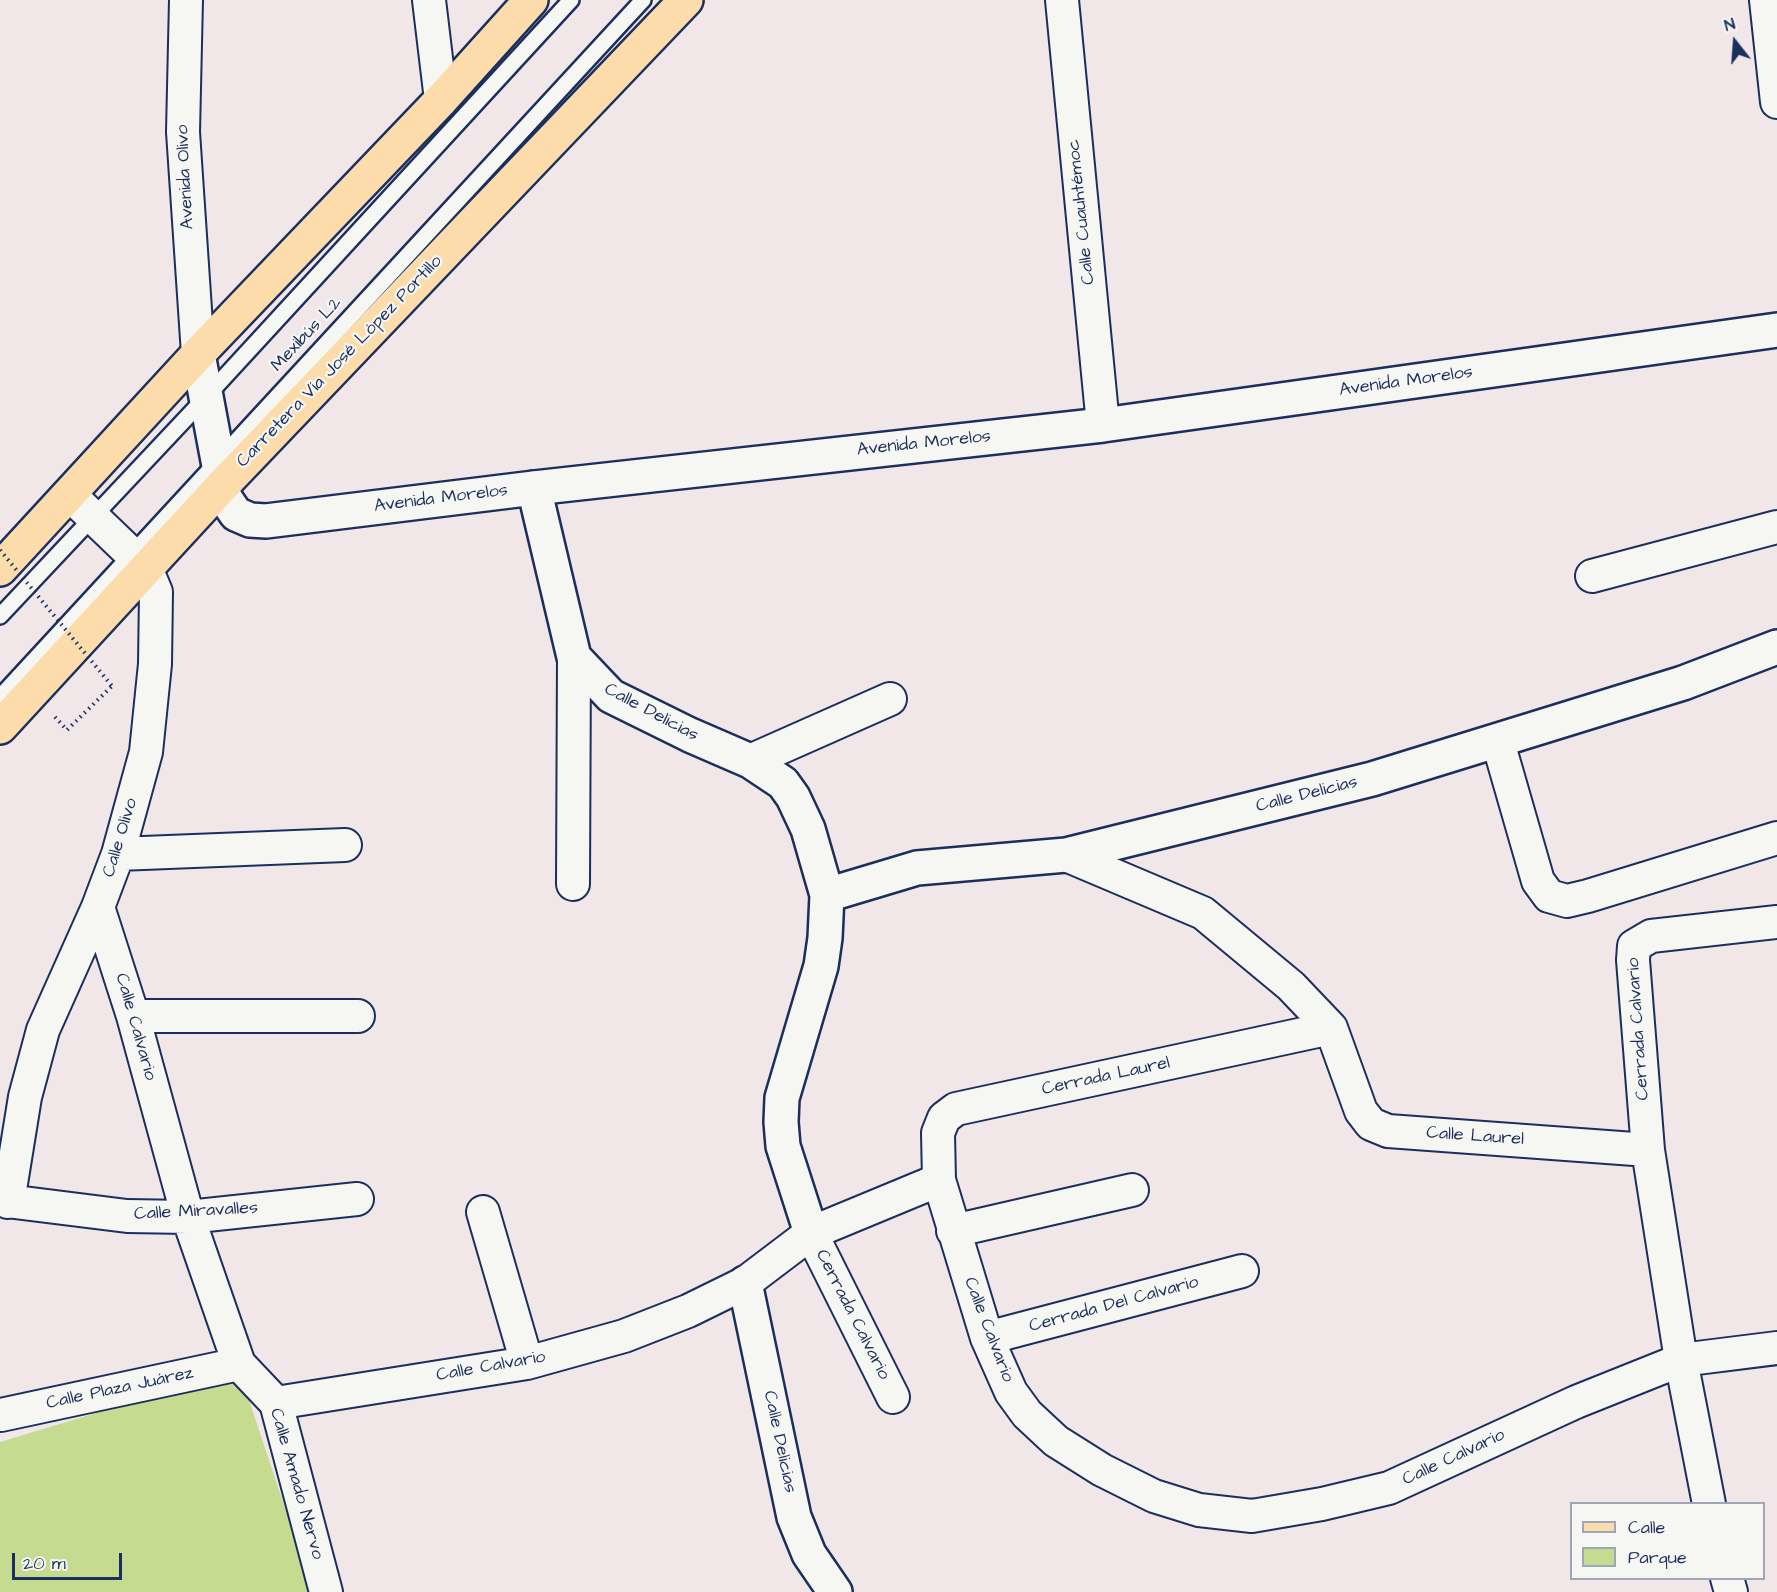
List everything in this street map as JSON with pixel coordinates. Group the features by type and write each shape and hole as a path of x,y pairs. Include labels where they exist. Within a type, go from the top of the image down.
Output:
{"main road":[{"path":"0,569 198,354 441,100 531,0"},
{"name":"Carretera Vía José López Portillo","path":"0,727 139,561 219,474 686,0"}],"street":[{"name":"Avenida Olivo","path":"186,0 183,132 198,354"},
{"path":"429,0 441,100"},
{"name":"Calle Cuauhtémoc","path":"1062,0 1103,424"},
{"path":"1766,0 1777,102"},
{"name":"Avenida Morelos","path":"198,354 219,474 236,514 250,520 1103,424 1777,330"},
{"path":"534,488 574,657 573,884"},
{"name":"Calle Olivo","path":"4,1201 25,1097 43,1030 98,907 118,854 146,752 158,624 156,592 139,561 69,494"},
{"path":"1592,576 1777,527"},
{"name":"Calle Delicias","path":"826,896 917,868 1066,855 1372,779 1498,742 1683,683 1777,647"},
{"name":"Calle Delicias","path":"574,657 611,696 690,735 750,760 783,783 793,797 808,829 826,896 825,938 821,966 782,1098 781,1122 783,1146 811,1233"},
{"path":"750,760 890,699"},
{"path":"1498,742 1538,881 1549,896 1567,900 1588,896 1777,838"},
{"path":"118,854 345,845"},
{"name":"Calle Laurel","path":"1066,855 1203,914 1291,986 1331,1028 1361,1111 1371,1124 1388,1131 1648,1150"},
{"name":"Calle Calvario","path":"98,907 133,1016 188,1217"},
{"name":"Cerrada Calvario","path":"1648,1150 1633,960 1634,946 1651,936 1777,922"},
{"path":"133,1016 358,1016"},
{"name":"Cerrada Laurel","path":"939,1180 938,1133 944,1118 956,1110 1331,1028"},
{"path":"1648,1150 1681,1360 1709,1502"},
{"name":"Calle Calvario","path":"276,1403 527,1363 624,1336 688,1311 745,1283 811,1233 939,1180 952,1231 987,1338 1011,1392 1027,1414 1056,1441 1102,1470 1154,1496 1199,1510 1252,1516 1322,1504 1389,1488 1576,1402 1681,1360 1777,1348"},
{"path":"952,1231 1132,1190"},
{"name":"Calle Miravalles","path":"4,1201 127,1216 188,1217 357,1199"},
{"path":"483,1212 527,1363"},
{"name":"Calle Amado Nervo","path":"188,1217 238,1364 276,1403 326,1592"},
{"name":"Cerrada Calvario","path":"811,1233 894,1397"},
{"name":"Cerrada Del Calvario","path":"987,1338 1242,1271"},
{"name":"Calle Delicias","path":"745,1283 794,1517 809,1554 835,1592"},
{"name":"Calle Plaza Juárez","path":"0,1414 238,1364"}],"lane":[{"name":"Mexibús L2","path":"0,616 206,397 571,0"},
{"name":"Mexibús L2","path":"219,474 643,0"},
{"path":"0,697 139,561"}],"path":[{"path":"0,550 112,686 67,730"}],"green space":[{"path":"239,1370 313,1592 0,1592 0,1442"}]}
